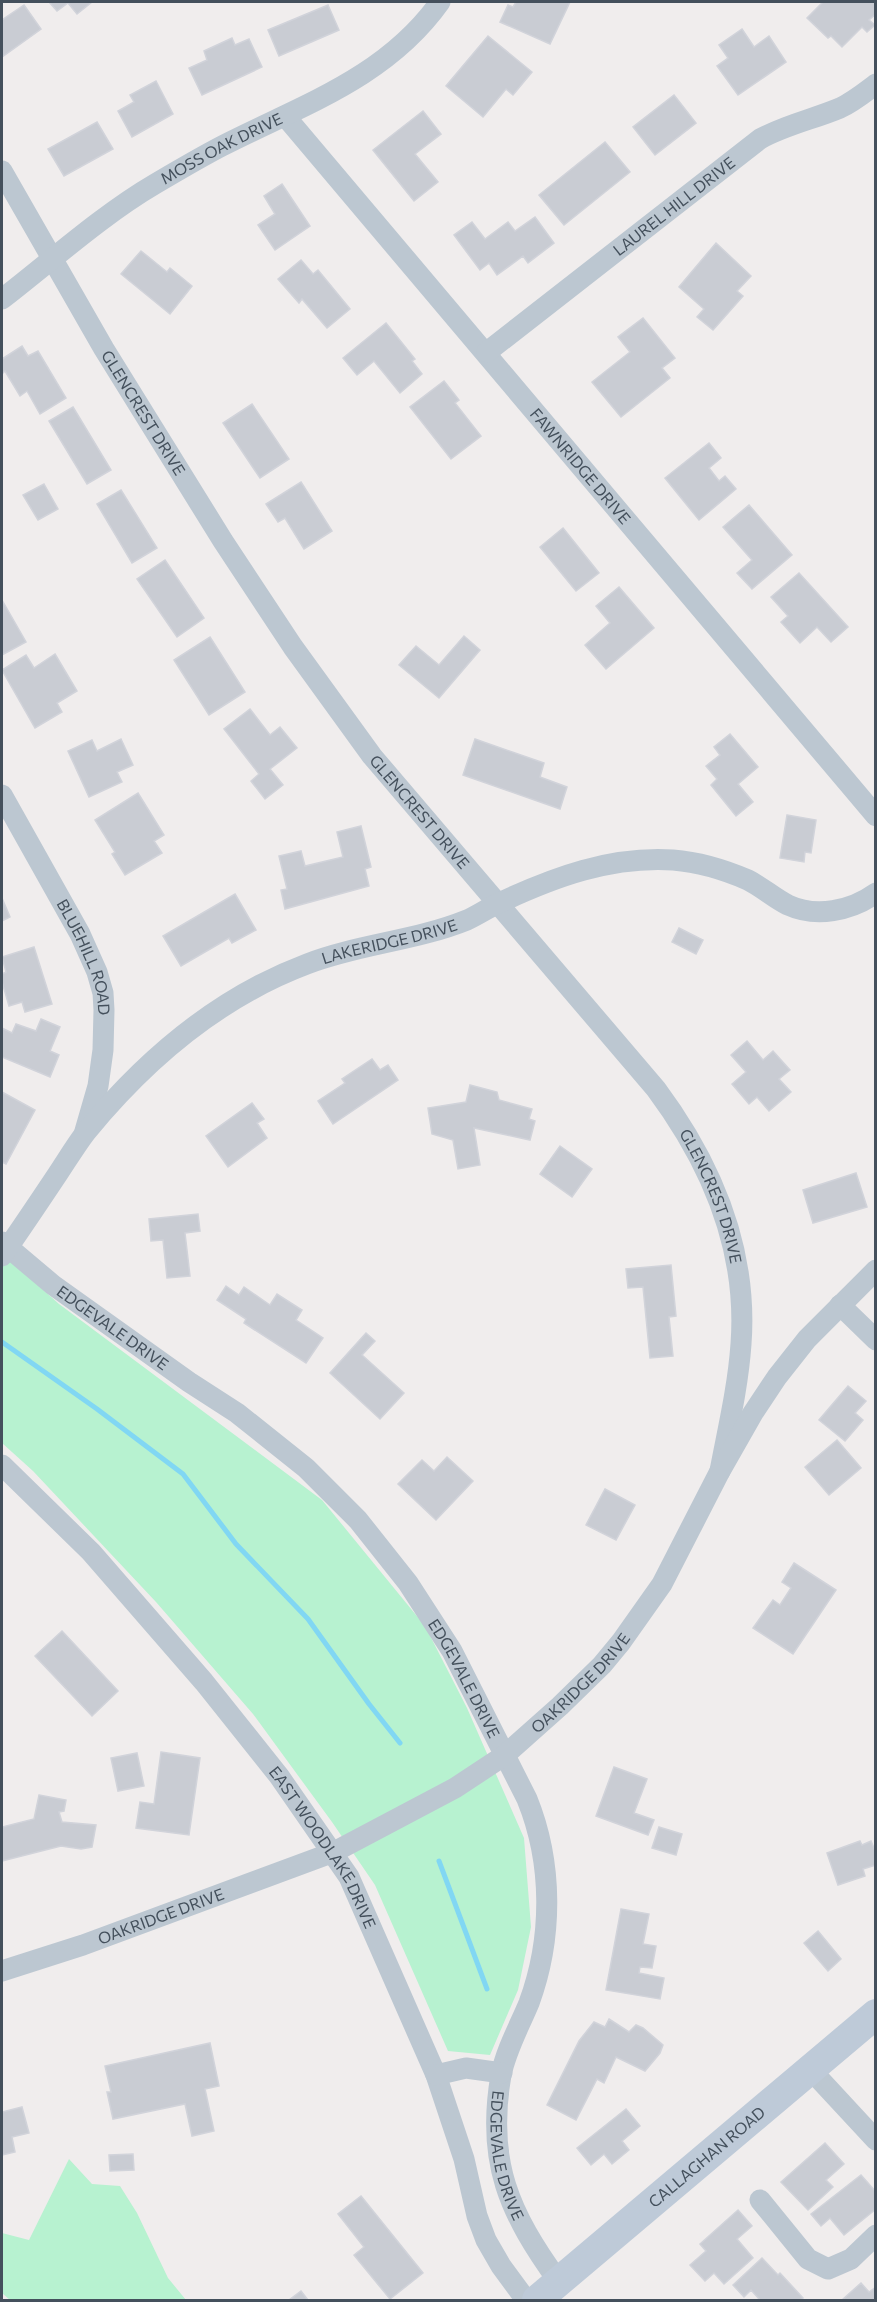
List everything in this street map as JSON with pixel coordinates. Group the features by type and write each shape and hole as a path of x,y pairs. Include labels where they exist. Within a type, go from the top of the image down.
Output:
{"main road":[{"name":"CALLAGHAN ROAD","path":"548,2291 876,2014"}],"street":[{"name":"MOSS OAK DRIVE","path":"2,299 152,185 222,146 331,94 361,76 414,32 440,2"},
{"name":"LAUREL HILL DRIVE","path":"487,352 760,139 841,107 876,84"},
{"name":"FAWNRIDGE DRIVE","path":"285,116 487,352 876,816"},
{"name":"GLENCREST DRIVE","path":"2,171 104,349 222,541 293,647 372,756 656,1089 679,1120 713,1184 728,1225 735,1254 741,1308 741,1341 738,1375 720,1471"},
{"name":"BLUEHILL ROAD","path":"2,795 80,934 97,972 103,993 103,1050 98,1086 85,1133"},
{"name":"LAKERIDGE DRIVE","path":"4,1248 85,1133 151,1062 229,1002 306,964 354,949 430,933 469,919 497,903 580,869 638,860 674,860 701,864 748,881 789,905 812,912 836,911 876,893"},
{"name":"EDGEVALE DRIVE","path":"4,1248 189,1382 237,1413 306,1468 358,1520 408,1583 452,1651 536,1820 545,1871 546,1912 538,1974 502,2073 496,2127 502,2174 517,2217 536,2251 548,2291"},
{"name":"OAKRIDGE DRIVE","path":"2,1971 126,1929 334,1852 454,1788 505,1755 560,1706 602,1665 621,1642 662,1584 720,1471 753,1413 777,1377 807,1339 876,1270"},
{"path":"840,1305 876,1340"},
{"name":"EAST WOODLAKE DRIVE","path":"2,1465 91,1552 204,1682 279,1776 350,1877 436,2075 464,2159 480,2224 501,2266 526,2301"},
{"path":"436,2075 466,2068 502,2073"},
{"path":"810,2070 876,2140"},
{"path":"760,2200 808,2259 828,2269 851,2259 876,2235"}],"green space":[{"path":"2,1253 59,1304 322,1500 425,1626 467,1708 524,1838 531,1927 518,1990 490,2055 448,2051 375,1885 253,1714 156,1602 33,1471 2,1443"},
{"path":"69,2159 92,2184 120,2186 137,2213 168,2278 186,2300 10,2300 2,2293 2,2233 29,2240"}],"building":[{"path":"49,2 92,2 77,14 68,3 57,11"},
{"path":"516,2 570,2 550,44 500,22 508,5 513,7"},
{"path":"823,2 876,2 876,14 869,20 875,25 867,32 862,27 842,47 831,36 828,38 807,18"},
{"path":"24,5 41,29 2,57 2,20"},
{"path":"328,5 339,30 279,56 268,30"},
{"path":"742,29 754,47 769,36 786,62 738,95 717,66 728,58 719,45"},
{"path":"488,36 532,72 513,95 506,89 483,117 446,86"},
{"path":"232,38 235,45 249,39 262,67 202,95 189,68 207,60 204,51"},
{"path":"156,81 173,114 132,137 118,111 134,102 130,95"},
{"path":"674,95 696,123 655,155 633,127"},
{"path":"423,111 441,134 415,154 438,182 414,201 373,150"},
{"path":"97,122 113,149 64,176 48,149"},
{"path":"605,142 630,172 564,225 539,195"},
{"path":"282,184 310,226 275,250 258,225 275,214 264,196"},
{"path":"535,217 554,243 528,263 523,256 497,275 489,263 480,270 454,235 472,222 485,239 508,222 515,231"},
{"path":"716,243 751,276 737,291 743,296 713,330 697,317 704,309 679,287"},
{"path":"141,251 167,272 170,268 192,286 170,314 121,274"},
{"path":"301,260 313,274 318,270 350,309 327,328 302,299 299,303 278,279"},
{"path":"643,318 675,358 662,368 670,378 621,417 592,382 630,352 618,337"},
{"path":"386,323 415,359 412,361 422,374 400,393 374,361 357,375 343,358"},
{"path":"22,346 28,356 38,351 66,398 40,414 27,391 20,396 5,371 2,374 2,359"},
{"path":"444,381 459,400 455,403 481,436 451,459 410,407"},
{"path":"252,404 289,459 260,478 223,423"},
{"path":"73,407 111,470 87,484 49,421"},
{"path":"709,443 721,458 709,468 719,481 725,476 736,489 699,520 665,478"},
{"path":"301,482 332,531 304,549 285,518 278,522 266,504"},
{"path":"44,484 58,509 38,520 23,495"},
{"path":"121,490 157,548 132,563 97,504"},
{"path":"749,505 792,555 752,589 737,573 752,560 723,527"},
{"path":"563,528 599,573 576,591 540,547"},
{"path":"165,560 204,618 177,637 137,579"},
{"path":"799,573 848,627 831,642 817,627 800,643 781,622 788,616 771,597"},
{"path":"619,587 654,628 606,669 585,645 610,623 596,606"},
{"path":"2,600 26,642 2,655"},
{"path":"464,636 480,650 439,698 399,665 416,646 439,665"},
{"path":"210,637 245,692 209,715 174,660"},
{"path":"55,654 77,691 57,703 62,712 35,728 2,670 26,655 34,668"},
{"path":"250,709 270,735 280,727 297,748 270,769 283,785 265,799 251,781 259,774 224,729"},
{"path":"730,734 758,767 738,784 753,802 736,816 711,785 717,779 706,766 720,755 714,747"},
{"path":"121,739 133,765 117,772 122,782 89,797 68,751 92,740 97,751"},
{"path":"475,739 544,763 540,777 567,787 560,809 463,775"},
{"path":"138,793 164,835 154,841 162,853 125,875 112,854 115,852 95,820"},
{"path":"787,815 816,820 811,853 805,852 804,862 780,858"},
{"path":"361,826 371,867 365,869 369,886 285,909 281,890 287,889 279,856 301,851 305,866 343,857 337,832"},
{"path":"235,894 256,930 232,943 229,938 181,966 163,936"},
{"path":"2,898 10,917 2,921"},
{"path":"679,928 703,940 696,954 672,942"},
{"path":"34,947 52,1004 25,1012 22,1002 9,1006 2,982 2,974 6,972 2,957"},
{"path":"41,1019 60,1027 50,1051 59,1055 50,1077 2,1057 2,1028 12,1033 16,1024 36,1031"},
{"path":"747,1041 763,1060 773,1051 790,1070 779,1079 791,1092 769,1111 757,1097 749,1104 732,1084 746,1072 731,1055"},
{"path":"372,1059 380,1070 388,1065 398,1080 333,1124 318,1101 345,1083 342,1079"},
{"path":"470,1085 497,1092 499,1100 532,1109 529,1119 535,1121 530,1140 474,1128 480,1165 458,1169 453,1140 432,1134 428,1108 466,1102"},
{"path":"2,1092 35,1110 6,1164 2,1162"},
{"path":"252,1103 264,1119 257,1123 267,1138 228,1167 206,1136"},
{"path":"560,1146 592,1169 572,1197 540,1174"},
{"path":"856,1173 867,1207 813,1223 803,1190"},
{"path":"198,1214 200,1231 185,1233 190,1276 167,1278 163,1240 151,1241 149,1219"},
{"path":"671,1265 676,1316 669,1317 673,1356 650,1358 643,1287 628,1288 626,1269"},
{"path":"226,1286 239,1295 244,1287 270,1305 277,1294 302,1310 296,1320 323,1338 306,1363 244,1323 246,1319 217,1300"},
{"path":"366,1333 375,1341 362,1355 404,1393 380,1419 330,1373"},
{"path":"848,1386 866,1401 855,1413 863,1420 845,1441 819,1420"},
{"path":"837,1440 861,1468 829,1495 805,1467"},
{"path":"447,1457 473,1481 436,1520 398,1484 422,1460 434,1471"},
{"path":"605,1489 635,1505 616,1540 586,1525"},
{"path":"794,1563 836,1590 793,1654 753,1628 773,1600 780,1605 791,1588 782,1582"},
{"path":"62,1631 118,1691 92,1716 35,1656"},
{"path":"161,1752 200,1758 189,1835 136,1828 140,1802 154,1804"},
{"path":"137,1753 144,1786 118,1791 111,1758"},
{"path":"614,1767 647,1779 634,1813 654,1820 648,1835 596,1816"},
{"path":"39,1795 66,1800 64,1811 59,1812 62,1822 96,1825 92,1847 81,1849 61,1846 2,1861 2,1827 34,1819"},
{"path":"659,1827 682,1834 676,1855 652,1848"},
{"path":"860,1841 862,1845 871,1841 876,1853 876,1865 863,1869 865,1876 838,1885 827,1853"},
{"path":"621,1909 649,1914 643,1944 656,1946 652,1968 640,1967 639,1973 664,1978 660,1999 606,1990"},
{"path":"818,1931 841,1959 828,1971 804,1943"},
{"path":"609,2019 629,2032 636,2025 643,2028 663,2045 660,2053 645,2071 616,2057 604,2083 597,2079 576,2120 547,2105 579,2041 594,2022 605,2027"},
{"path":"210,2043 219,2086 205,2089 214,2131 192,2136 185,2104 113,2119 107,2092 111,2092 105,2066"},
{"path":"22,2107 29,2133 12,2137 15,2152 2,2155 2,2112"},
{"path":"626,2109 640,2126 622,2141 629,2150 612,2164 604,2154 591,2165 577,2148"},
{"path":"825,2143 844,2164 826,2180 833,2187 808,2210 781,2182"},
{"path":"133,2154 134,2170 110,2171 109,2155"},
{"path":"861,2175 876,2192 876,2209 844,2235 830,2218 821,2226 811,2214"},
{"path":"361,2196 423,2273 390,2299 354,2255 364,2247 338,2214"},
{"path":"738,2210 752,2226 737,2239 753,2258 724,2284 714,2273 705,2281 690,2265 706,2251 700,2244"},
{"path":"762,2258 778,2275 780,2273 803,2298 801,2300 760,2300 751,2290 744,2297 733,2285"},
{"path":"861,2283 869,2292 876,2287 876,2300 842,2300"},
{"path":"301,2291 308,2300 289,2300"}],"waterway":[{"path":"2,1342 97,1409 183,1474 236,1544 308,1619 400,1743"},
{"path":"439,1861 487,1989"}]}
